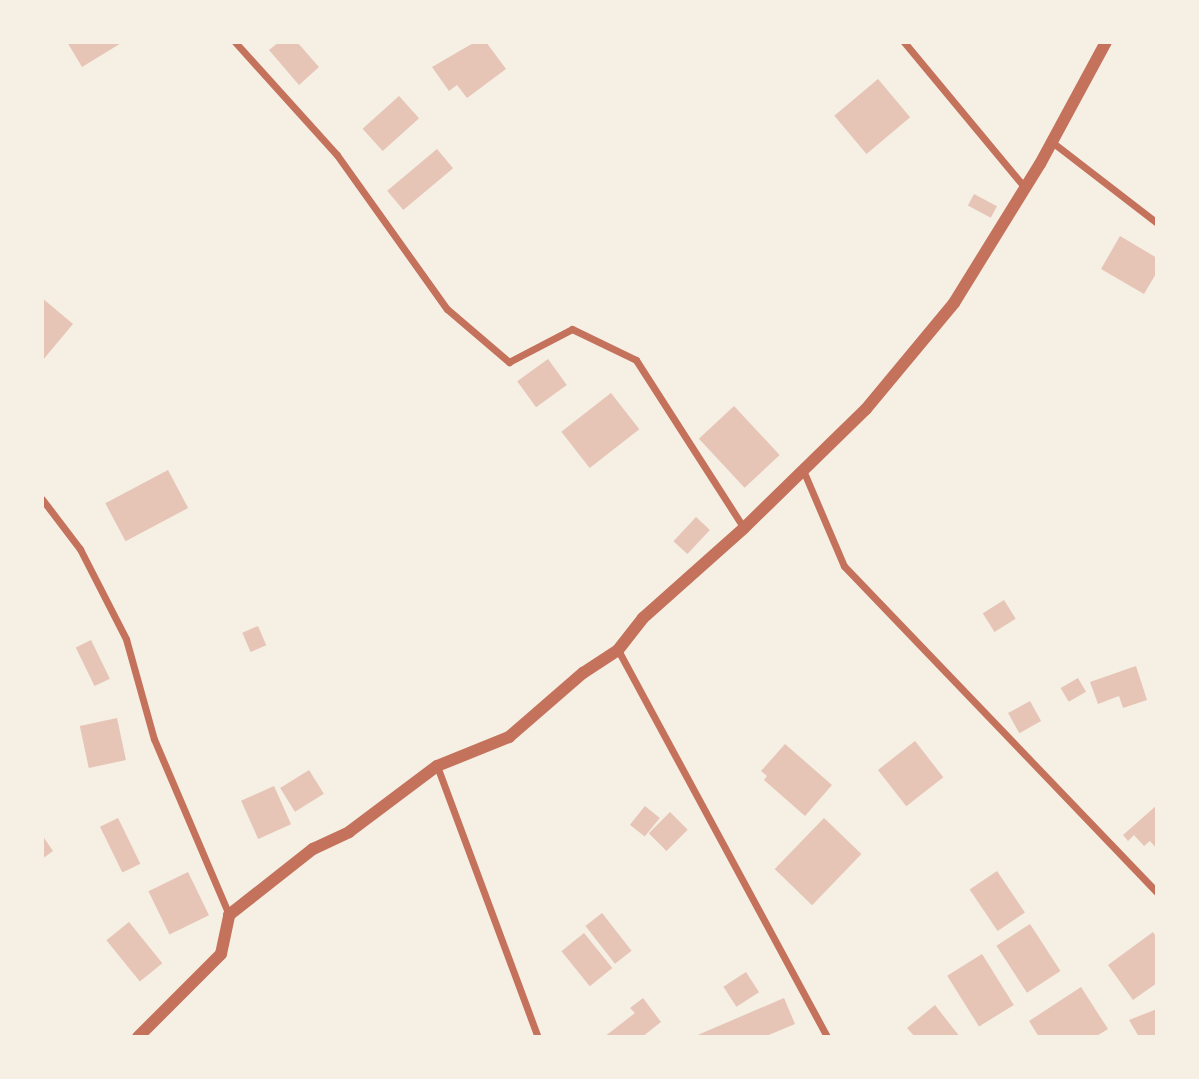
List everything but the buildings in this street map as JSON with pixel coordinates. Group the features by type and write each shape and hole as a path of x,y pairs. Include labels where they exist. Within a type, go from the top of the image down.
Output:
{"street":[{"path":"235,42 337,155 447,309 509,362 572,329 636,360 744,528"},
{"path":"904,42 1025,188"},
{"path":"229,915 313,849 349,832 437,765 509,737 583,673 618,650 643,618 744,528 866,409 954,303 1052,142 1106,42"},
{"path":"1052,142 1157,223"},
{"path":"803,469 844,566 1157,892"},
{"path":"42,499 80,549 126,639 154,739 229,915 221,954 138,1037"},
{"path":"618,650 827,1037"},
{"path":"437,765 538,1037"}]}
